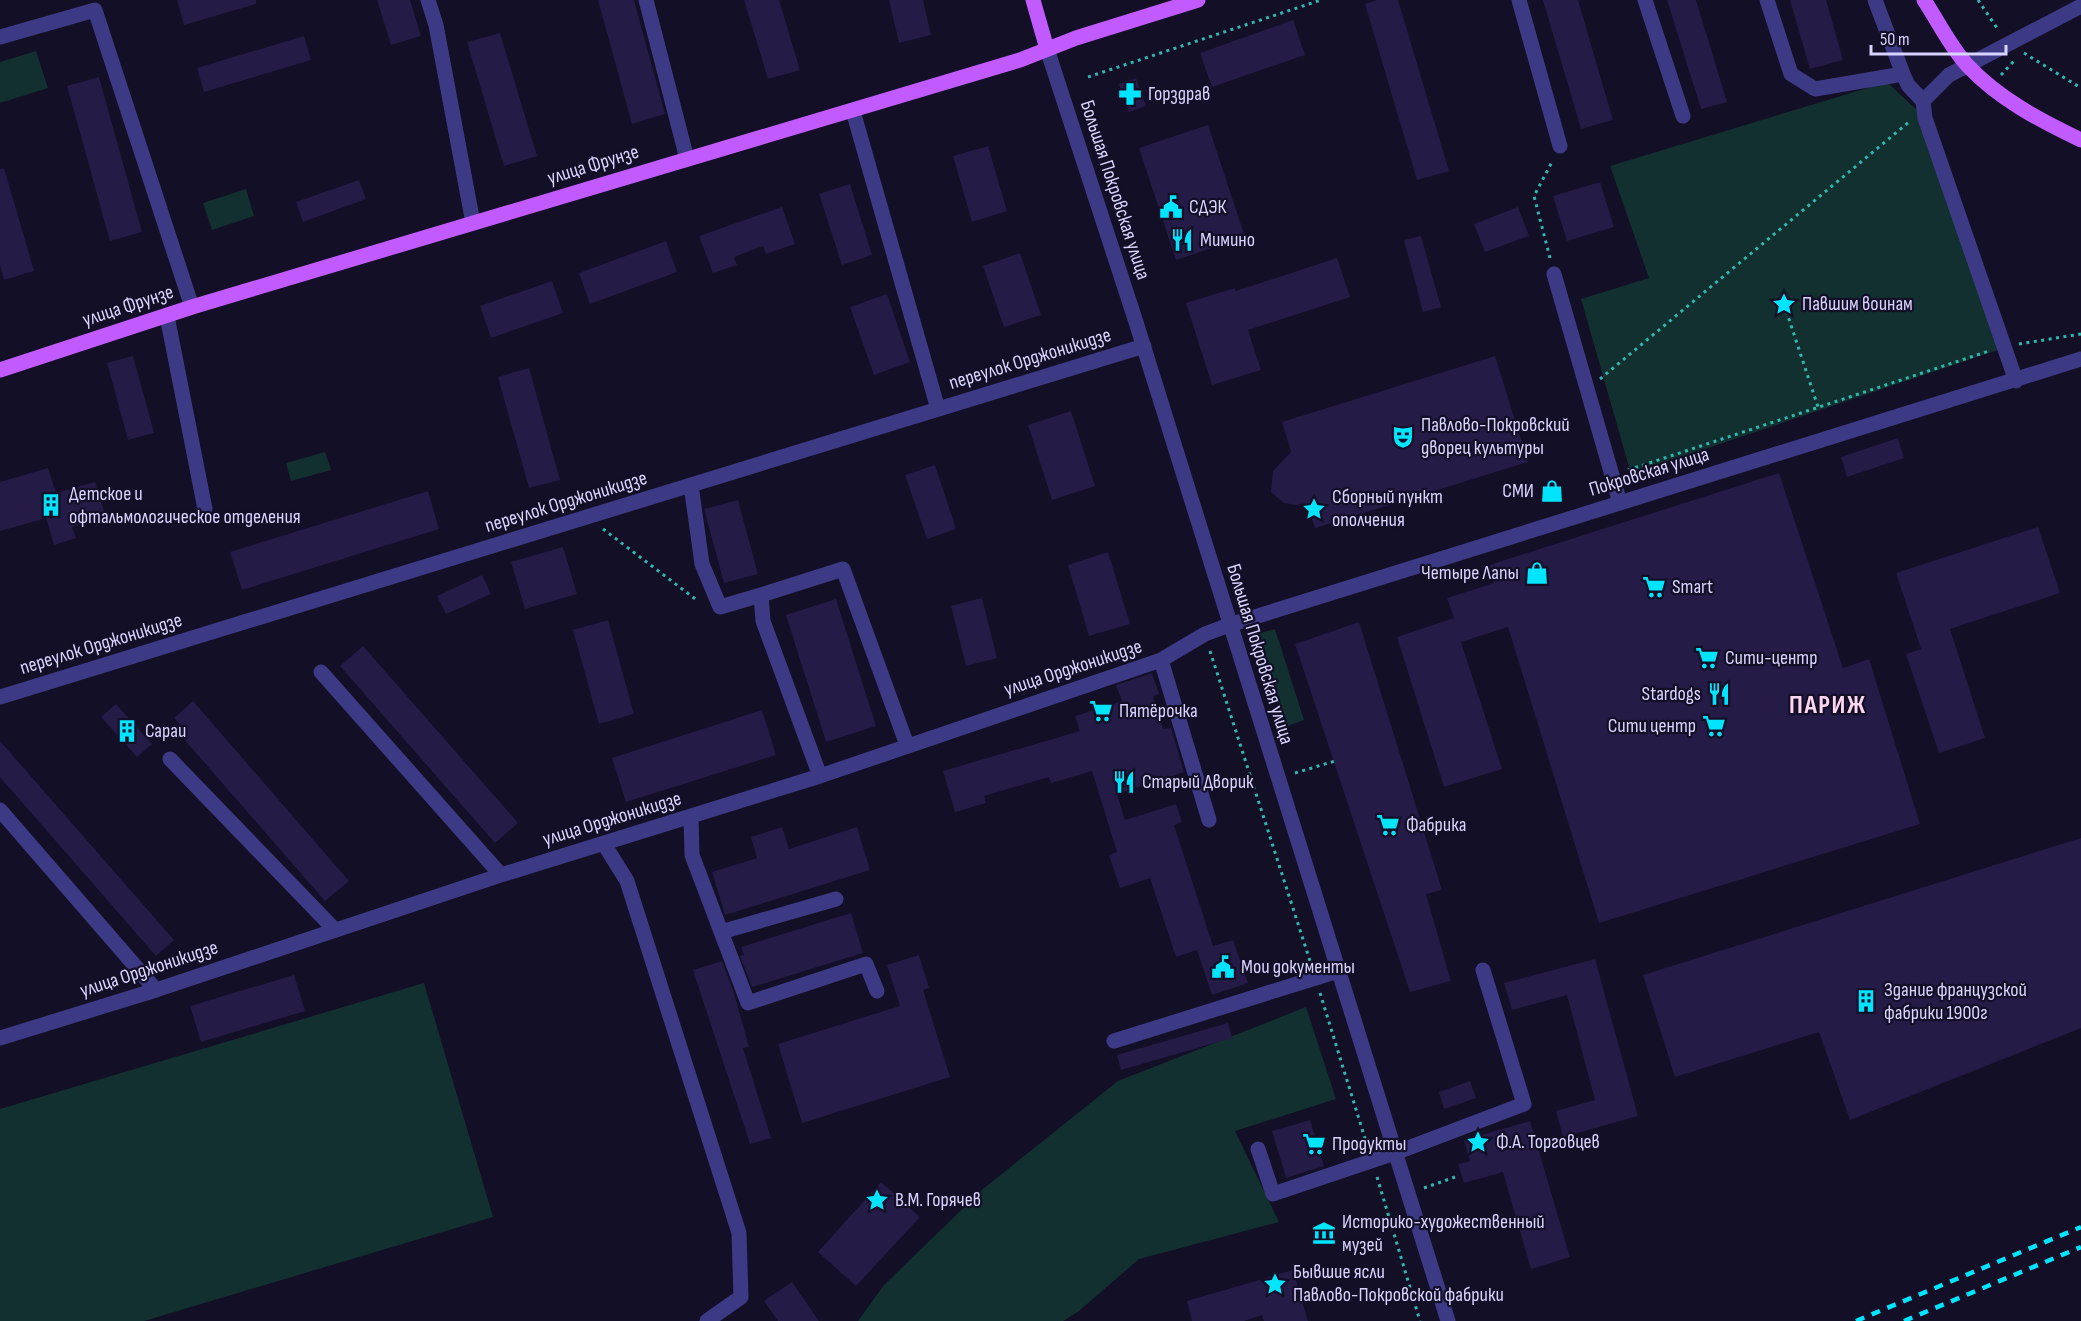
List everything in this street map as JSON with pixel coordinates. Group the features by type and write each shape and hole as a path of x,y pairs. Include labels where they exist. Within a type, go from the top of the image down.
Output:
{"main road":[{"name":"Большая Покровская улица","path":"1033,0 1047,49"},
{"name":"улица Фрунзе","path":"0,370 192,308 1020,60 1198,0"},
{"path":"1924,0 1967,66 1997,92 2044,123 2081,140"}],"street":[{"path":"428,0 436,25 472,223"},
{"path":"646,0 687,159"},
{"path":"1520,0 1560,146"},
{"path":"1645,0 1683,116"},
{"path":"1767,0 1791,74 1815,89 1903,75"},
{"path":"1875,0 1903,75 1908,85 1923,101 1925,118 2016,381"},
{"path":"1923,101 1949,75 2081,6"},
{"path":"0,37 95,10 192,308"},
{"name":"Большая Покровская улица","path":"1047,49 1144,346 1229,625 1448,1321"},
{"path":"853,111 938,410"},
{"path":"1554,274 1620,503"},
{"path":"167,316 205,508"},
{"name":"переулок Орджоникидзе","path":"0,697 1144,346"},
{"name":"Покровская улица","path":"1229,625 2081,359"},
{"path":"691,485 702,564 720,607 843,569 907,745"},
{"path":"761,595 763,621 820,776"},
{"name":"улица Орджоникидзе","path":"0,1038 156,990 501,875 820,776 1161,660 1205,634 1229,625"},
{"path":"1161,660 1209,819"},
{"path":"321,672 501,875"},
{"path":"170,759 335,930"},
{"path":"0,810 156,990"},
{"path":"691,817 692,855 748,1003 866,964 877,991"},
{"path":"604,843 627,881 738,1233 741,1297 707,1321"},
{"path":"721,932 836,899"},
{"path":"1258,1149 1273,1194 1395,1153 1524,1104 1482,970"},
{"path":"1114,1041 1338,971"}],"path":[{"path":"1088,77 1321,0"},
{"path":"1587,390 1914,118"},
{"path":"1554,274 1534,196 1560,146"},
{"path":"1784,304 1818,407"},
{"path":"1612,475 2004,346 2081,334"},
{"path":"587,517 710,609 720,607"},
{"path":"1208,646 1316,978 1420,1321"},
{"path":"1295,773 1335,761"},
{"path":"1422,1189 1455,1177"}],"green space":[{"path":"36,51 48,88 0,103 0,62"},
{"path":"1887,82 1918,111 1998,350 1631,474 1581,299 1649,278 1610,166"},
{"path":"246,189 254,216 212,230 203,203"},
{"path":"325,452 331,470 291,481 286,463"},
{"path":"1275,629 1304,720 1287,726 1257,634"},
{"path":"424,983 493,1217 144,1321 0,1321 0,1109"},
{"path":"1306,1007 1336,1099 1235,1131 1279,1222 1139,1259 1079,1311 1063,1321 858,1321 884,1285 983,1189 1118,1081"}],"building":[{"path":"177,0 256,0 256,4 184,25"},
{"path":"377,0 410,0 421,36 391,45"},
{"path":"598,0 634,0 665,114 632,124"},
{"path":"744,0 779,0 800,70 768,79"},
{"path":"889,0 923,0 931,35 899,43"},
{"path":"1377,0 1398,0 1449,171 1417,180 1365,4"},
{"path":"1543,0 1578,0 1613,120 1581,129"},
{"path":"1667,0 1696,0 1727,102 1701,109"},
{"path":"1790,0 1826,0 1843,60 1810,69"},
{"path":"1293,20 1305,55 1212,87 1200,53"},
{"path":"500,33 537,156 504,166 467,42"},
{"path":"304,36 311,60 204,92 197,68"},
{"path":"99,77 142,232 110,241 67,86"},
{"path":"1136,78 1146,106 1129,112 1119,84"},
{"path":"1208,125 1245,237 1176,260 1139,148"},
{"path":"988,146 1007,211 972,222 953,156"},
{"path":"4,168 34,271 4,280 0,265 0,169"},
{"path":"359,180 366,199 303,222 296,202"},
{"path":"1600,182 1614,227 1567,241 1553,196"},
{"path":"850,184 872,255 842,265 819,194"},
{"path":"782,207 795,244 766,254 763,246 734,257 737,265 713,273 699,236"},
{"path":"1518,207 1529,236 1485,252 1474,224"},
{"path":"1421,236 1441,307 1423,312 1404,240"},
{"path":"666,241 677,272 590,304 579,273"},
{"path":"1020,253 1041,315 1004,327 983,266"},
{"path":"1337,258 1350,297 1248,330 1261,370 1212,385 1186,303 1235,288 1236,291"},
{"path":"552,281 563,313 491,338 480,306"},
{"path":"887,294 910,362 874,375 850,307"},
{"path":"133,356 154,433 128,440 107,363"},
{"name":"Павлово-Покровский дворец культуры","path":"1495,356 1528,462 1315,528 1308,507 1284,503 1271,492 1273,471 1291,452 1282,422"},
{"path":"529,368 560,480 529,488 498,377"},
{"path":"1071,411 1095,486 1052,500 1028,425"},
{"path":"1898,438 1904,458 1847,477 1841,457"},
{"path":"935,465 956,529 927,539 905,475"},
{"name":"Детское и офтальмологическое отделения","path":"48,468 56,493 95,482 106,517 72,527 76,538 54,545 46,518 0,531 0,482"},
{"name":"Сити центр","path":"1779,473 1843,668 1869,659 1920,824 1599,923 1508,627 1461,642 1502,769 1444,787 1397,637 1454,618 1447,598 1494,583 1489,565"},
{"path":"428,491 439,529 242,590 230,552"},
{"path":"738,500 758,574 724,583 704,509"},
{"path":"2038,527 2060,593 1950,629 1985,738 1939,753 1906,654 1921,649 1896,573"},
{"path":"563,547 577,594 525,609 511,562"},
{"path":"1108,552 1130,624 1089,636 1068,565"},
{"path":"482,575 491,594 446,614 437,596"},
{"path":"982,598 997,658 966,666 951,606"},
{"path":"836,599 876,726 826,742 786,615"},
{"path":"608,620 634,714 599,724 573,630"},
{"name":"Фабрика","path":"1359,622 1442,890 1426,894 1451,981 1410,992 1295,644"},
{"path":"363,646 518,823 495,843 340,666"},
{"path":"1152,673 1159,694 1153,696 1163,729 1171,728 1184,772 1117,794 1125,820 1176,804 1182,822 1174,825 1213,946 1233,940 1248,983 1212,995 1197,950 1176,957 1150,878 1120,888 1109,855 1117,852 1092,771 1051,783 1049,777 984,796 986,803 955,812 943,771 1080,731 1075,716 1122,701 1116,685"},
{"path":"193,701 349,881 325,901 177,731 182,727 174,718"},
{"name":"Сараи","path":"116,704 152,744 137,757 101,717"},
{"path":"762,710 776,755 626,802 612,758"},
{"path":"0,741 174,940 156,956 0,777"},
{"path":"782,827 789,849 857,827 870,870 725,915 712,872 757,858 751,837"},
{"name":"Здание французской фабрики 1900г","path":"2081,838 2081,1028 1850,1120 1819,1032 1675,1077 1643,975"},
{"path":"851,913 863,953 752,987 740,956 744,955 741,947"},
{"path":"919,955 929,988 923,990 950,1077 802,1123 778,1044 900,1006 887,965"},
{"path":"1595,959 1638,1116 1563,1137 1556,1111 1595,1100 1567,995 1512,1010 1504,983"},
{"path":"722,961 734,993 749,1047 743,1048 771,1138 750,1144 693,970"},
{"path":"294,975 305,1011 201,1042 190,1006"},
{"path":"1228,1023 1232,1038 1121,1070 1117,1055"},
{"path":"1470,1081 1476,1098 1444,1109 1439,1092"},
{"path":"1310,1120 1324,1166 1286,1178 1272,1131"},
{"path":"1530,1121 1570,1257 1531,1269 1503,1172 1464,1183 1458,1164 1470,1161 1464,1140"},
{"path":"881,1182 920,1217 856,1286 818,1252"},
{"path":"1293,1270 1308,1321 1264,1321 1262,1315 1244,1321 1192,1321 1187,1301"},
{"path":"792,1282 819,1321 778,1321 764,1301"}],"railway":[{"path":"1856,1321 2081,1227"},
{"path":"1904,1321 2081,1247"}],"place":[{"name":"Горздрав","path":"1130,94"},
{"name":"СДЭК","path":"1171,207"},
{"name":"Мимино","path":"1182,240"},
{"name":"Павшим воинам","path":"1784,304"},
{"name":"Павлово-Покровский дворец культуры","path":"1403,437"},
{"name":"СМИ","path":"1552,491"},
{"name":"Детское и офтальмологическое отделения","path":"51,505"},
{"name":"Сборный пункт ополчения","path":"1314,509"},
{"name":"Четыре Лапы","path":"1537,573"},
{"name":"Smart","path":"1654,587"},
{"name":"Сити-центр","path":"1707,658"},
{"name":"Stardogs","path":"1719,694"},
{"name":"Пятёрочка","path":"1101,711"},
{"name":"Сити центр","path":"1714,726"},
{"name":"Сараи","path":"127,731"},
{"name":"Старый Дворик","path":"1124,782"},
{"name":"Фабрика","path":"1388,825"},
{"name":"Мои документы","path":"1223,967"},
{"name":"Здание французской фабрики 1900г","path":"1866,1001"},
{"name":"Ф.А. Торговцев","path":"1478,1142"},
{"name":"Продукты","path":"1314,1144"},
{"name":"В.М. Горячев","path":"877,1200"},
{"name":"Историко-художественный музей","path":"1324,1233"},
{"name":"Бывшие ясли Павлово-Покровской фабрики","path":"1275,1284"}],"district":[{"name":"ПАРИЖ","path":"1828,705"}]}
